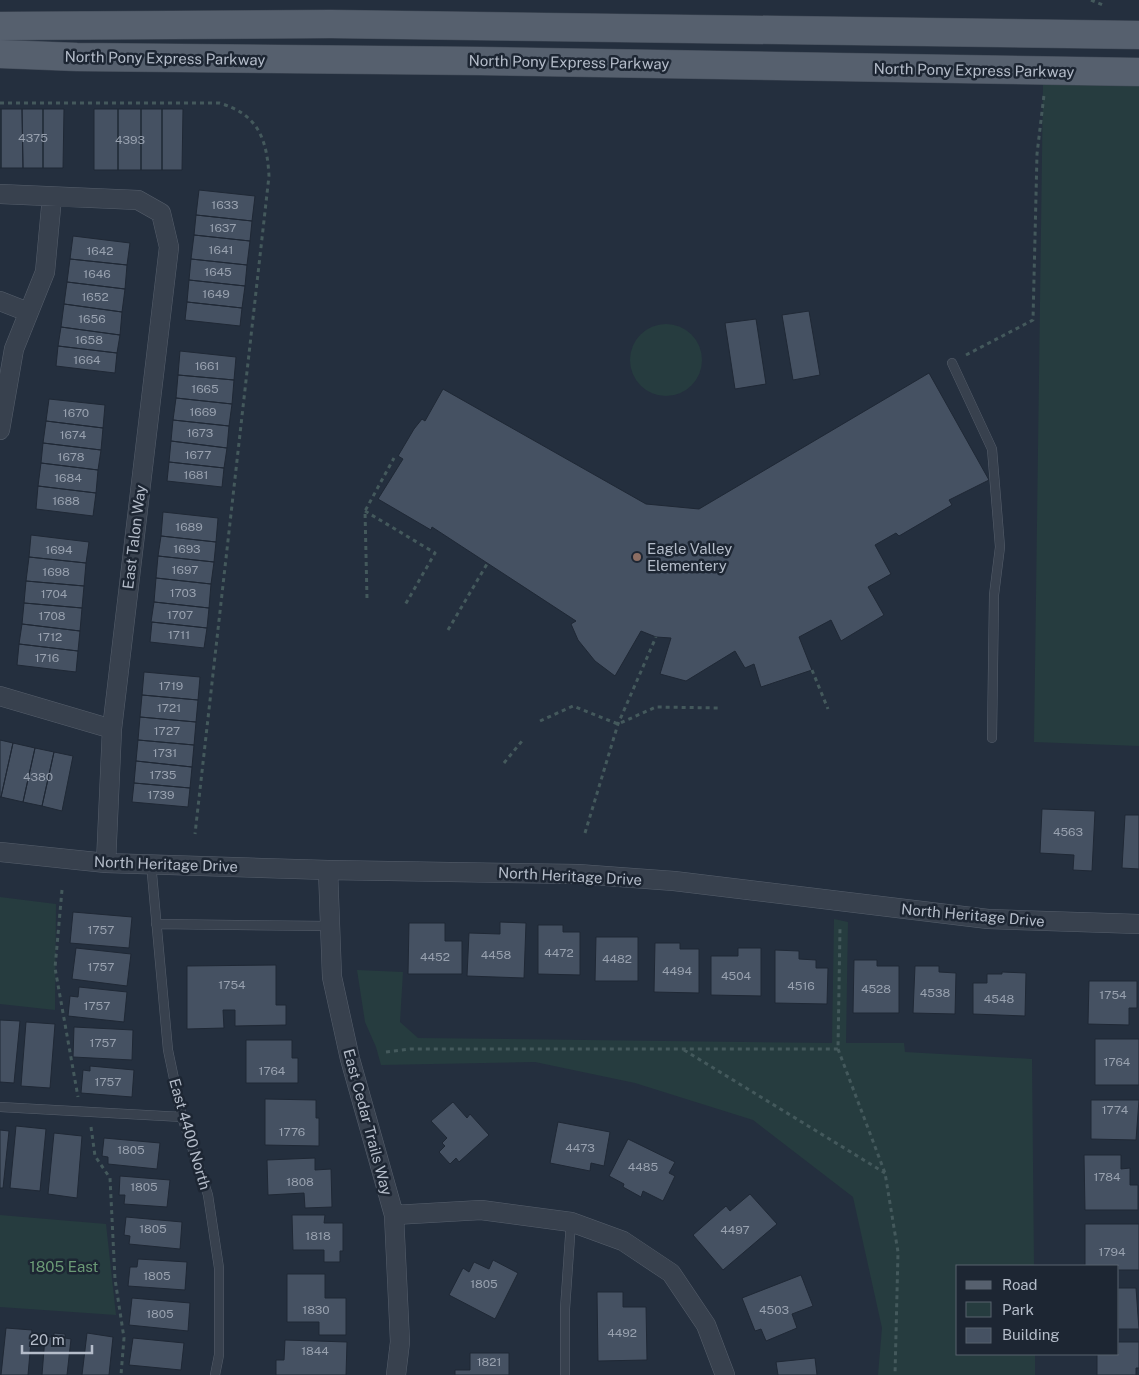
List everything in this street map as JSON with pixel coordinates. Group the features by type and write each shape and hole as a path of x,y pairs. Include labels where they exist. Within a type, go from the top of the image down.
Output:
{"main road":[{"name":"North Pony Express Parkway","path":"0,26 331,24 1139,35"},
{"name":"North Pony Express Parkway","path":"0,54 77,57 490,61 1139,72"}],"street":[{"path":"0,194 52,197 45,272 14,349 0,430"},
{"name":"East Talon Way","path":"52,197 138,200 161,213 169,247 112,729 106,863"},
{"path":"0,301 28,312"},
{"path":"0,696 112,729"},
{"name":"North Heritage Drive","path":"0,852 106,863 328,870 578,874 674,881 988,919 1139,924"},
{"name":"East Cedar Trails Way","path":"328,870 332,977 349,1056 394,1216 400,1342 396,1375"},
{"path":"394,1216 481,1210 571,1222 622,1241 671,1273 706,1325 726,1375"}],"lane":[{"path":"952,362 992,449 1000,548 994,595 992,738"},
{"name":"East 4400 North","path":"151,863 168,1050 182,1117 208,1195 219,1268 219,1355 215,1375"},
{"path":"156,924 330,926"},
{"path":"0,1107 182,1117"},
{"path":"565,1375 565,1309 571,1222"}],"path":[{"path":"1091,0 1105,6"},
{"path":"952,362 1033,320 1037,154 1044,94 1053,95"},
{"path":"0,103 219,103 233,107 249,119 261,133 266,148 269,176 195,834"},
{"path":"367,598 365,511 394,458"},
{"path":"365,511 435,553 405,605"},
{"path":"448,630 487,564"},
{"path":"585,833 618,724 656,637"},
{"path":"812,670 828,709"},
{"path":"540,722 573,706 618,724 656,707 718,708"},
{"path":"504,763 522,741"},
{"path":"62,890 55,968 78,1100"},
{"path":"840,928 838,1049 885,1173 898,1252 895,1375"},
{"path":"386,1052 410,1049 838,1049"},
{"path":"684,1049 885,1173"},
{"path":"91,1127 95,1156 110,1178 115,1278 124,1338 121,1375"}],"green space":[{"path":"1043,83 1139,85 1139,746 1034,742"},
{"path":"666,324 686,330 696,340 702,360 696,380 686,390 666,396 646,390 636,380 630,360 636,340 646,330"},
{"path":"0,897 56,904 55,1010 0,1004"},
{"path":"834,919 848,922 846,1043 904,1043 905,1052 1032,1059 1034,1265 956,1265 956,1355 1035,1355 1035,1375 878,1375 882,1328 853,1197 753,1120 635,1083 535,1062 381,1065 376,1047 365,1022 357,970 403,972 400,1022 418,1038 832,1043"},
{"name":"1805 East","path":"0,1215 106,1224 116,1315 0,1307"}],"building":[{"path":"1,109 1,168 0,168"},
{"path":"1,109 22,109 23,168 1,168"},
{"path":"22,109 43,109 43,168 23,168"},
{"path":"43,109 64,109 63,168 43,168"},
{"path":"94,109 118,109 118,170 94,170"},
{"path":"118,109 141,109 141,170 118,170"},
{"path":"141,109 162,109 162,170 141,170"},
{"path":"162,109 183,109 182,170 162,170"},
{"path":"199,190 255,196 252,221 196,215"},
{"path":"196,215 252,221 250,241 194,235"},
{"path":"194,235 250,241 247,265 191,259"},
{"path":"73,236 130,243 127,265 70,259"},
{"path":"70,259 127,265 125,289 67,282"},
{"path":"191,259 247,265 245,286 189,280"},
{"path":"189,280 245,286 242,308 187,302"},
{"path":"67,282 125,289 122,312 64,304"},
{"path":"187,302 242,308 240,326 185,320"},
{"path":"64,304 122,312 120,335 61,327"},
{"path":"809,311 820,375 793,380 782,315"},
{"path":"756,319 766,384 735,389 725,323"},
{"path":"61,327 120,335 117,353 58,346"},
{"path":"58,346 117,353 115,373 56,366"},
{"path":"180,351 236,357 234,380 178,375"},
{"path":"929,373 989,480 949,500 952,505 899,536 896,533 875,545 891,574 868,587 884,615 841,641 831,620 799,637 812,670 761,687 754,664 745,668 735,651 686,681 660,674 671,638 656,637 641,631 615,676 595,661 578,640 571,624 576,621 432,527 431,530 378,499 403,459 398,456 414,429 422,419 425,421 443,389 646,504 699,509"},
{"path":"178,375 234,380 232,404 176,398"},
{"path":"176,398 232,404 229,426 173,420"},
{"path":"49,399 105,405 103,428 46,421"},
{"path":"173,420 229,426 227,448 171,441"},
{"path":"46,421 103,428 101,450 43,443"},
{"path":"171,441 227,448 224,468 169,462"},
{"path":"43,443 101,450 98,470 41,463"},
{"path":"169,462 224,468 222,487 167,481"},
{"path":"41,463 98,470 96,493 38,486"},
{"path":"38,486 96,493 93,516 36,509"},
{"path":"163,512 218,518 216,542 161,536"},
{"path":"31,535 89,542 86,563 29,557"},
{"path":"161,536 216,542 214,562 158,556"},
{"path":"158,556 214,562 211,584 156,578"},
{"path":"29,557 86,563 84,586 26,581"},
{"path":"156,578 211,584 209,608 154,602"},
{"path":"26,581 84,586 82,608 24,603"},
{"path":"154,602 209,608 207,628 151,622"},
{"path":"24,603 82,608 80,631 22,624"},
{"path":"152,622 207,628 204,648 150,642"},
{"path":"22,624 80,631 78,651 19,644"},
{"path":"19,644 78,651 76,672 17,665"},
{"path":"144,672 200,677 198,700 142,695"},
{"path":"142,695 198,700 196,722 140,717"},
{"path":"140,717 196,722 194,745 138,740"},
{"path":"0,740 13,743 1,797 0,797"},
{"path":"138,740 194,745 192,767 136,761"},
{"path":"13,743 35,748 23,802 1,797"},
{"path":"35,748 54,752 42,806 23,802"},
{"path":"54,752 73,756 62,811 42,806"},
{"path":"136,761 192,767 190,788 134,783"},
{"path":"134,783 190,788 188,807 132,802"},
{"path":"1042,809 1095,811 1092,871 1073,870 1074,855 1040,853"},
{"path":"1125,815 1139,815 1139,869 1122,868"},
{"path":"73,912 132,917 129,948 70,943"},
{"path":"500,922 526,923 524,978 467,976 469,933 500,934"},
{"path":"409,923 445,923 445,941 462,941 462,974 408,974"},
{"path":"538,925 563,925 563,932 580,932 580,975 538,974"},
{"path":"596,937 638,937 638,981 595,981"},
{"path":"655,943 680,943 680,949 699,949 699,993 654,992"},
{"path":"76,948 131,954 127,986 72,979"},
{"path":"738,948 761,948 761,996 711,995 711,956 738,956"},
{"path":"775,950 799,951 799,959 816,960 816,968 828,968 827,1004 775,1003"},
{"path":"854,960 877,960 877,966 899,966 899,1013 853,1013"},
{"path":"276,965 276,1005 286,1005 286,1025 235,1026 235,1010 223,1010 224,1028 187,1029 187,966"},
{"path":"915,966 939,966 939,972 956,973 955,1014 913,1013"},
{"path":"1002,972 1026,973 1025,1016 973,1014 973,983 987,983 987,974 1002,974"},
{"path":"1089,981 1137,981 1137,1008 1129,1008 1129,1025 1088,1024"},
{"path":"79,987 127,992 124,1022 68,1016 70,996 78,997"},
{"path":"0,1020 20,1021 14,1083 0,1082"},
{"path":"26,1022 55,1024 50,1088 21,1086"},
{"path":"74,1027 133,1030 132,1060 73,1057"},
{"path":"1095,1039 1139,1039 1139,1085 1095,1085"},
{"path":"246,1040 292,1040 292,1058 298,1058 298,1083 246,1083"},
{"path":"90,1066 134,1070 132,1097 81,1093 83,1070 90,1071"},
{"path":"265,1099 316,1100 316,1118 319,1118 319,1146 265,1145"},
{"path":"1091,1100 1139,1100 1136,1140 1091,1139"},
{"path":"453,1102 467,1118 470,1114 489,1135 459,1162 456,1158 450,1164 439,1152 445,1146 442,1143 447,1138 431,1121"},
{"path":"558,1122 610,1132 604,1166 591,1163 590,1171 550,1163"},
{"path":"16,1126 46,1129 40,1191 10,1188"},
{"path":"0,1130 9,1131 3,1188 0,1188"},
{"path":"54,1133 82,1136 77,1198 48,1194"},
{"path":"104,1138 160,1143 157,1169 108,1164 108,1157 102,1156"},
{"path":"628,1139 675,1162 669,1173 675,1176 663,1201 643,1191 641,1197 623,1187 624,1184 609,1176"},
{"path":"1084,1155 1121,1155 1121,1169 1130,1168 1130,1185 1138,1185 1138,1210 1085,1210"},
{"path":"315,1158 315,1170 331,1169 332,1207 305,1208 304,1193 268,1195 267,1160"},
{"path":"120,1176 170,1180 167,1207 124,1204 125,1195 119,1195"},
{"path":"750,1194 777,1224 723,1270 693,1235 726,1206 730,1211"},
{"path":"292,1215 325,1215 324,1223 343,1223 343,1251 340,1251 340,1262 324,1262 324,1250 293,1250"},
{"path":"126,1217 182,1222 180,1249 129,1244 130,1236 124,1235"},
{"path":"1085,1224 1139,1224 1139,1270 1119,1270 1119,1265 1085,1265"},
{"path":"138,1259 187,1262 185,1290 128,1286 130,1267 137,1267"},
{"path":"493,1260 518,1273 495,1319 449,1295 463,1268 469,1272 474,1262 489,1269"},
{"path":"287,1274 325,1274 325,1298 346,1298 346,1335 319,1335 319,1322 287,1322"},
{"path":"801,1275 813,1306 792,1314 797,1328 766,1341 761,1329 755,1331 742,1298"},
{"path":"1119,1288 1136,1288 1139,1329 1119,1329"},
{"path":"597,1292 623,1292 623,1307 646,1307 647,1360 598,1361"},
{"path":"132,1298 190,1303 188,1331 129,1325"},
{"path":"6,1328 32,1330 28,1375 1,1375"},
{"path":"54,1333 65,1334 65,1338 71,1339 67,1375 42,1375 45,1337 54,1337"},
{"path":"87,1333 113,1337 109,1375 82,1375"},
{"path":"133,1338 184,1343 181,1370 129,1365"},
{"path":"285,1340 347,1342 346,1375 276,1375 276,1360 284,1360"},
{"path":"1119,1342 1139,1342 1139,1368 1136,1368 1136,1375 1097,1375 1097,1355 1119,1355"},
{"path":"470,1353 509,1353 509,1375 455,1375 455,1370 470,1370"},
{"path":"815,1358 817,1375 778,1375 776,1362"}],"place":[{"name":"Eagle Valley Elementery","path":"637,557"}]}
